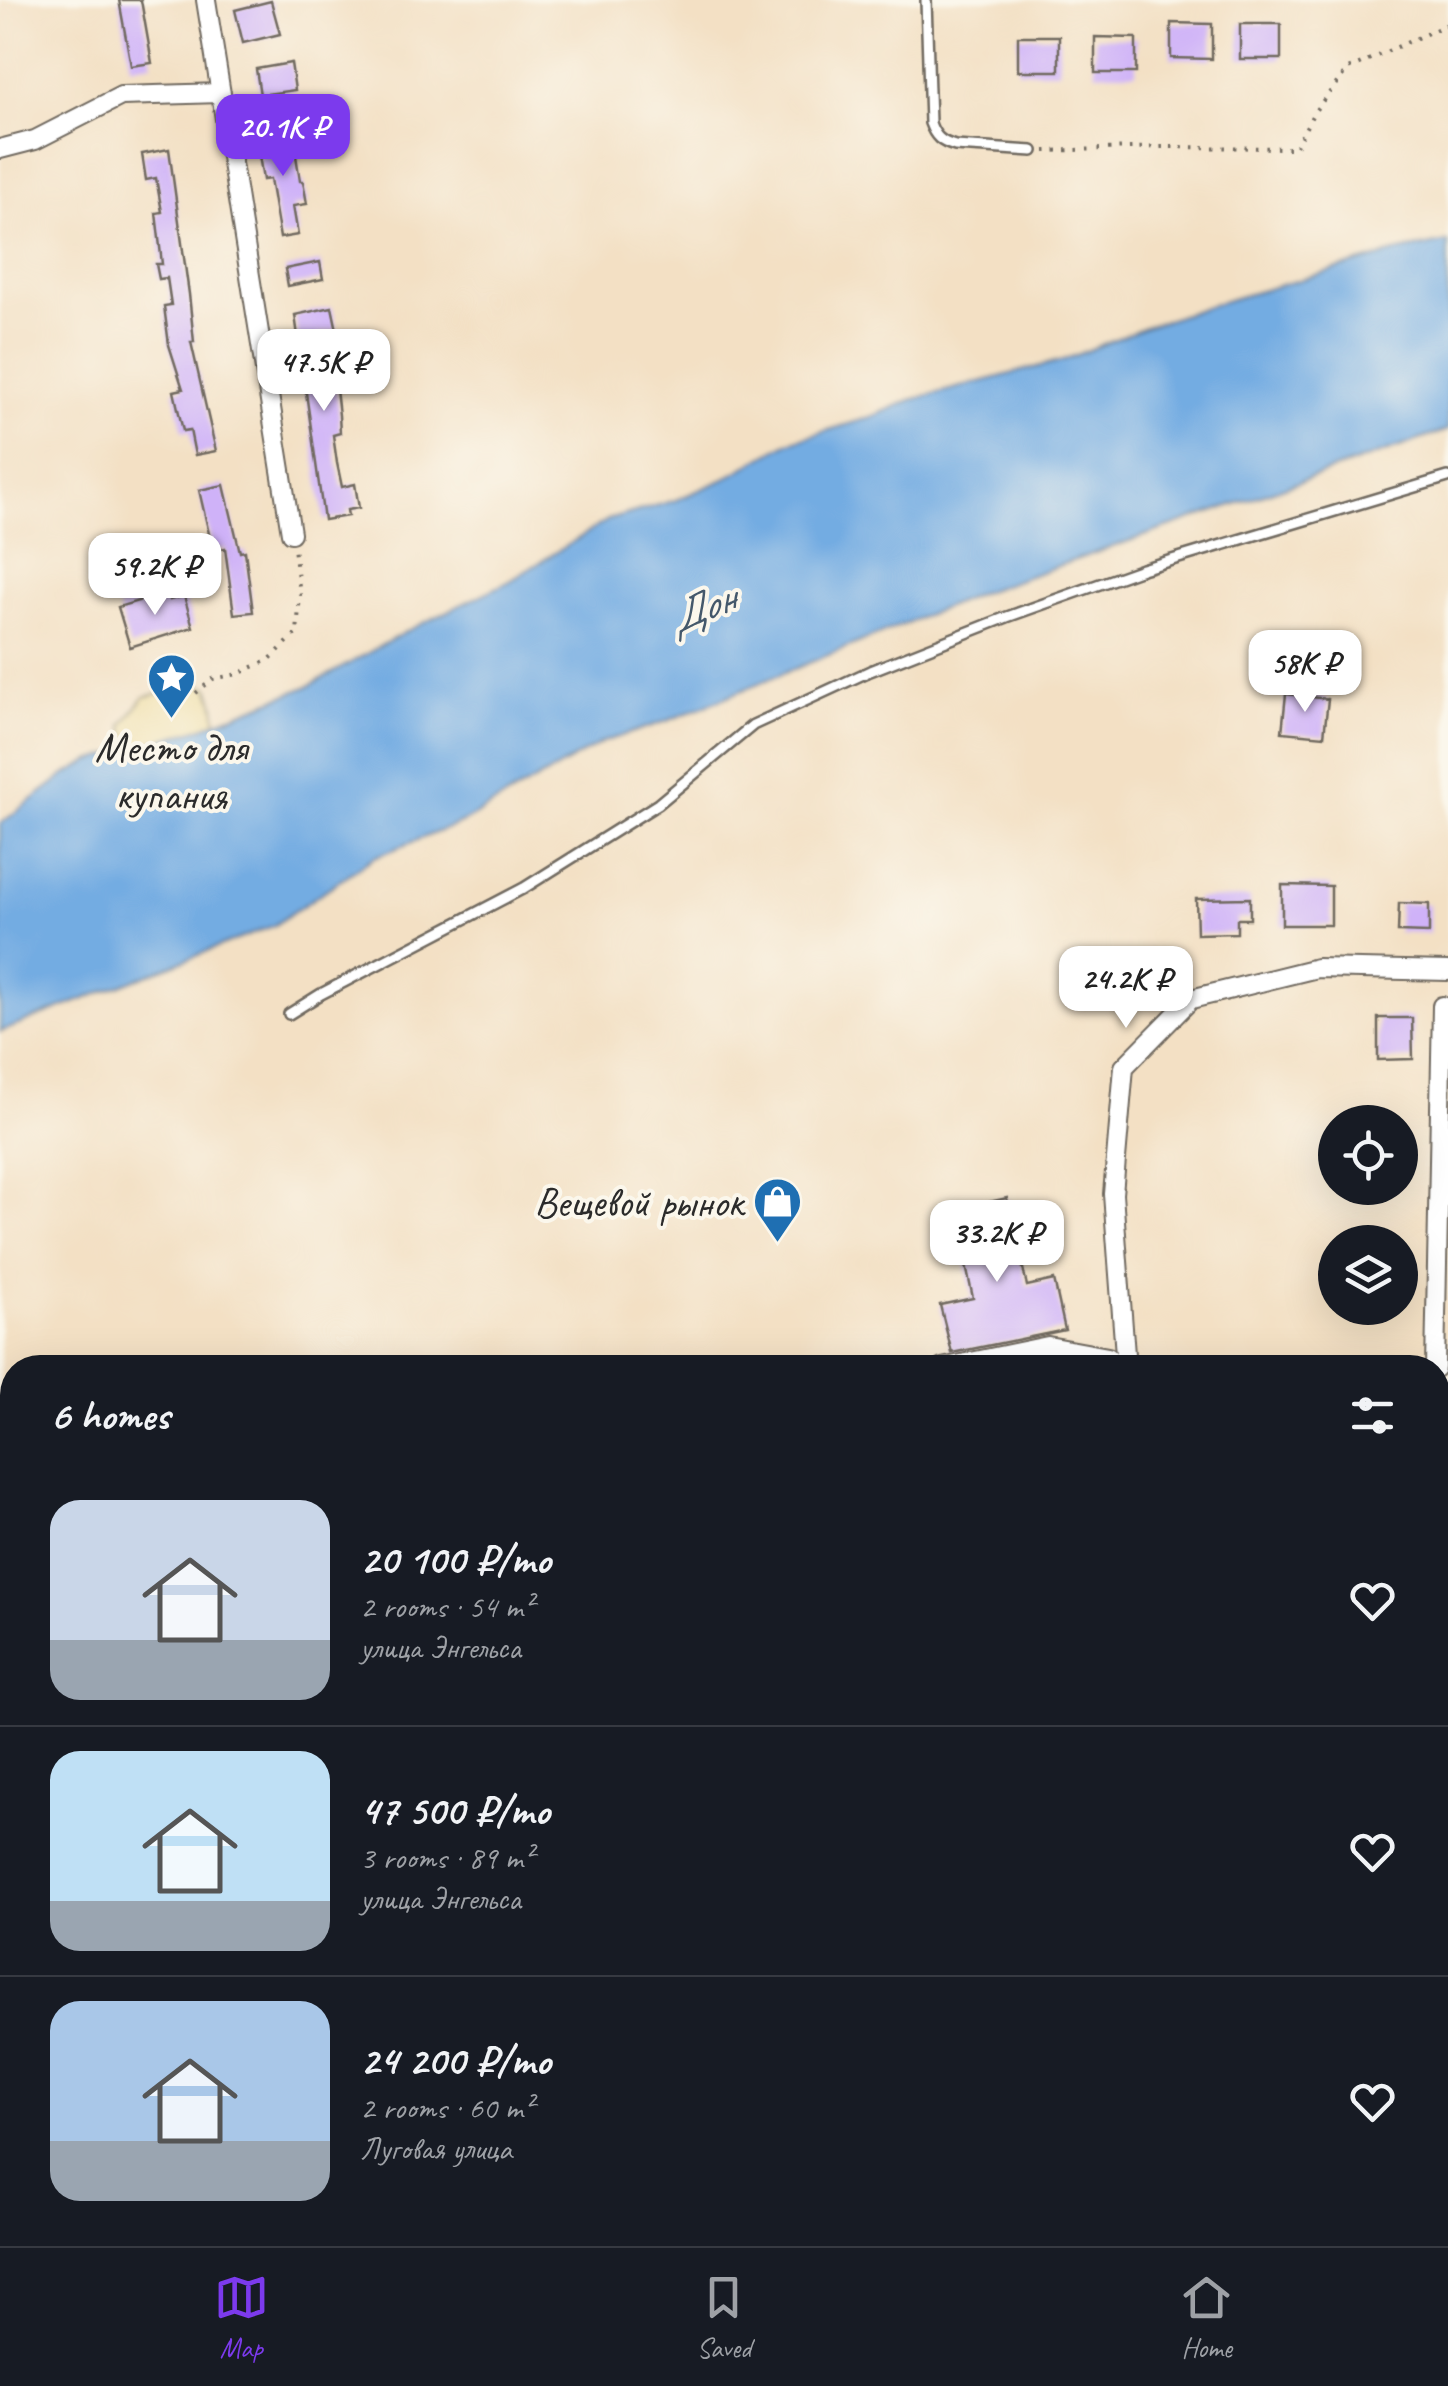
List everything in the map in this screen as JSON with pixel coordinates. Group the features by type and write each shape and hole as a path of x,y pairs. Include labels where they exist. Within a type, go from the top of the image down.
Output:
{"street":[{"path":"206,0 291,534"},
{"path":"0,149 35,140 122,96 221,93"},
{"path":"1125,1355 1113,1194 1124,1067 1191,999 1317,968 1448,971"},
{"path":"1435,1355 1442,1006"},
{"path":"1005,1355 1048,1346 1097,1355"}],"lane":[{"path":"926,0 930,123 934,135 955,146 1032,151"},
{"path":"289,1014 524,888 658,804 753,725 770,717 870,671 1142,569 1448,477"}],"path":[{"path":"1032,151 1295,148 1314,112 1348,69 1422,32 1448,24"},
{"path":"196,694 214,679 238,674 270,659 297,633 300,594 291,534"}],"sand":[{"name":"Место для купания","path":"199,683 209,688 213,698 215,729 138,754 128,745 123,725 144,697"}],"water":[{"name":"Дон","path":"1448,242 1448,430 980,593 667,721 603,742 463,822 374,857 273,926 0,1032 0,824 65,775 91,761 198,729 309,686 407,631 510,581 608,520 676,500 723,480 789,442 869,418 911,400 1064,360 1221,302 1405,250"}],"building":[{"path":"119,0 141,0 152,63 131,66"},
{"path":"271,1 280,34 243,43 235,10"},
{"path":"1171,23 1212,24 1212,59 1171,58"},
{"path":"1240,24 1281,24 1281,59 1240,59"},
{"path":"1018,36 1059,36 1059,71 1018,71"},
{"path":"1095,37 1136,38 1136,73 1095,73"},
{"path":"291,63 295,90 260,95 256,69"},
{"path":"292,130 307,204 293,206 298,235 280,238 270,179 263,180 258,149 265,149 263,134"},
{"path":"169,149 189,294 191,342 216,451 195,455 190,430 183,431 174,391 183,389 169,345 164,306 171,305 167,278 159,279 156,264 162,264 156,213 162,212 156,178 146,180 142,154"},
{"path":"320,262 323,279 288,286 285,269"},
{"path":"332,307 337,330 318,334 322,374 334,372 340,433 333,435 337,463 342,487 355,484 359,508 347,510 348,516 324,520 295,315"},
{"path":"224,485 240,552 245,551 253,612 234,614 225,548 213,551 199,490"},
{"path":"168,592 170,600 184,596 193,627 130,647 118,607"},
{"path":"1286,694 1328,699 1324,736 1282,732"},
{"path":"1282,885 1331,886 1331,925 1282,925"},
{"path":"1250,898 1250,919 1237,919 1237,933 1197,934 1196,899"},
{"path":"1399,903 1429,904 1429,933 1398,932"},
{"path":"1378,1018 1412,1018 1413,1059 1378,1060"},
{"path":"1007,1198 1027,1286 1054,1280 1065,1330 952,1353 940,1305 973,1298 954,1210"}],"place":[{"name":"Место для купания","path":"171,720"},
{"name":"Вещевой рынок","path":"778,1244"}]}
